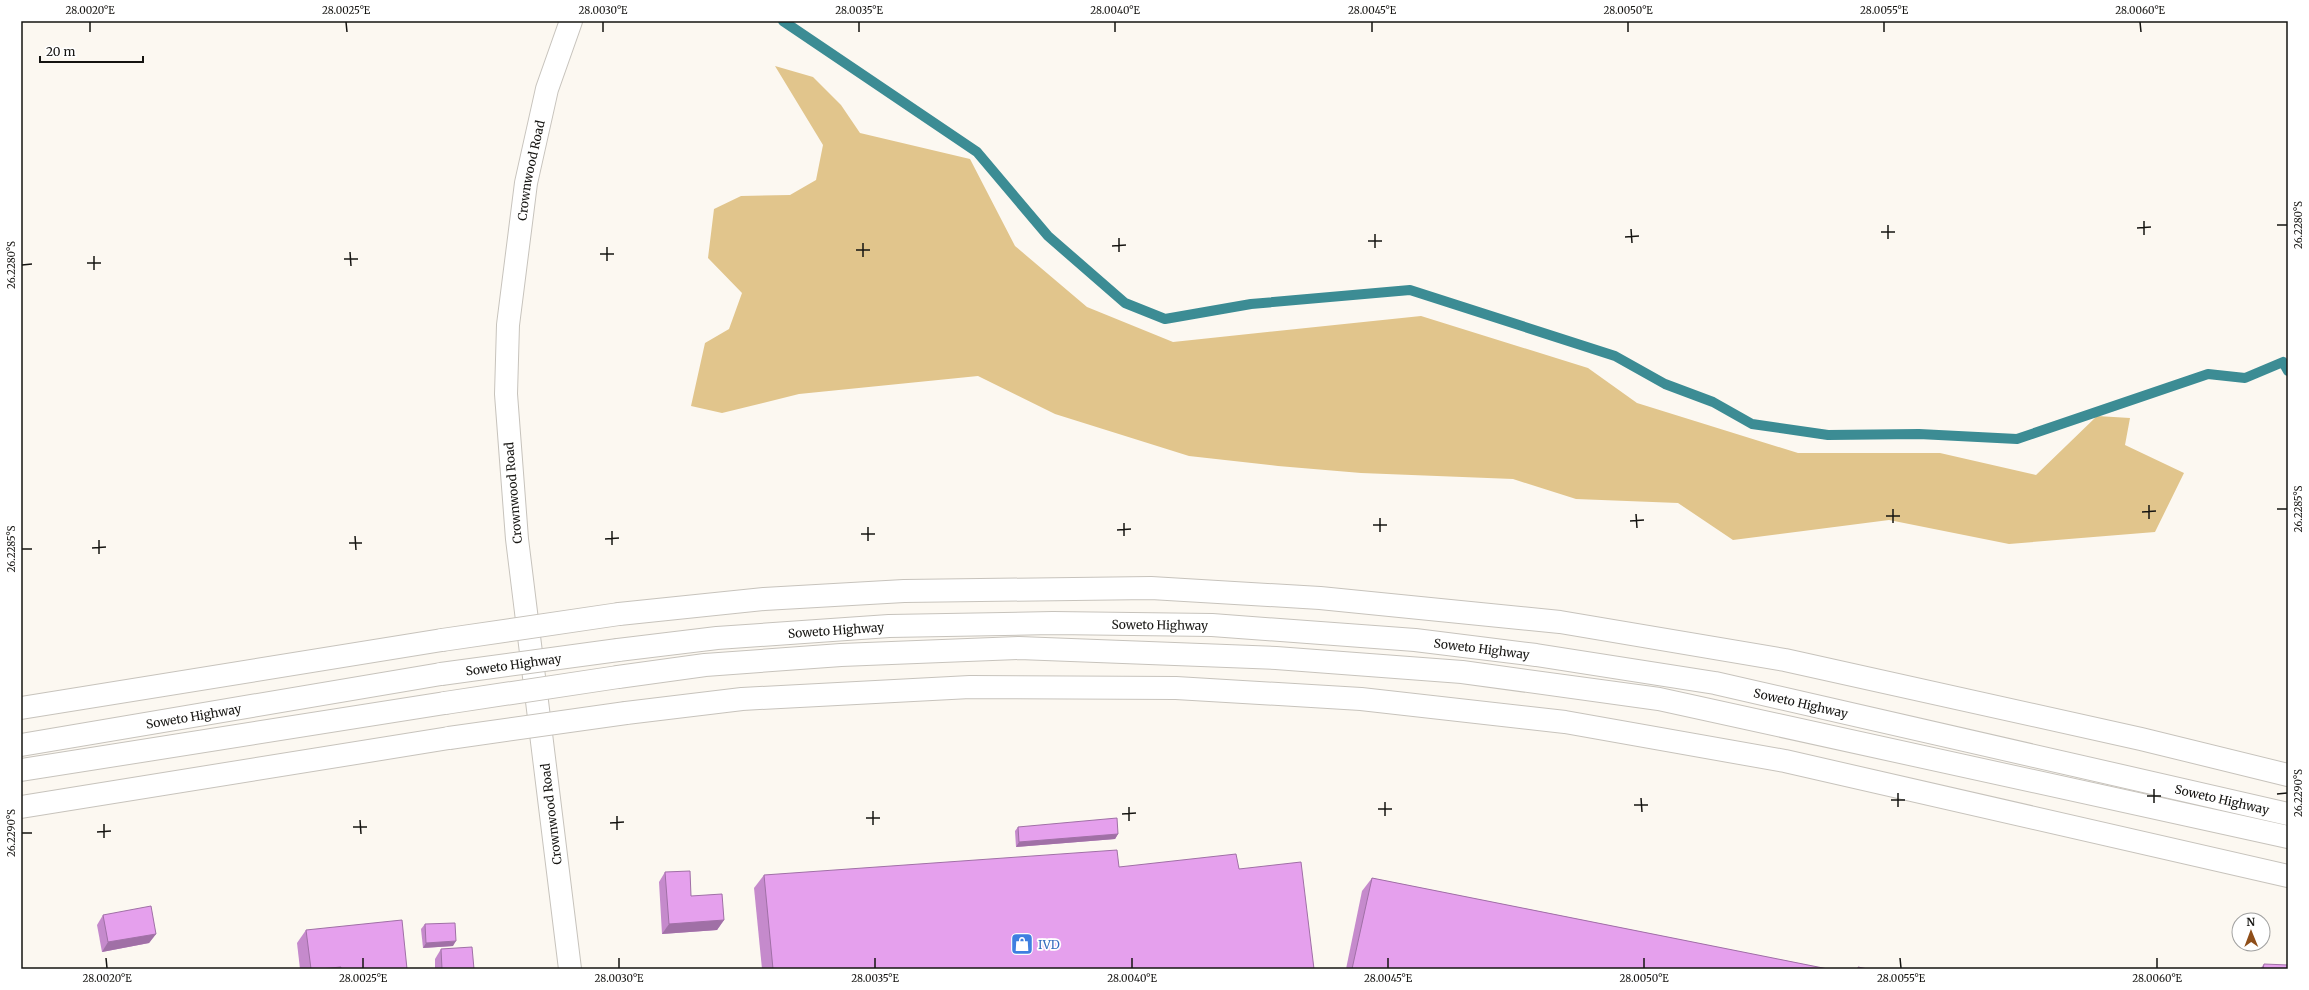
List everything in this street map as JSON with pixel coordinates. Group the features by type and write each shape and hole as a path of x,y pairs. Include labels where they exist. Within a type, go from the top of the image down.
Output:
{"main road":[{"name":"Crownwood Road","path":"570,969 517,539 506,394 508,325 526,183 548,89 571,21"},
{"path":"21,708 442,640 619,614 764,599 904,591 1151,588 1320,598 1560,622 1785,660 2141,738 2288,775"},
{"name":"Soweto Highway","path":"21,745 441,674 717,638 889,626 1053,623 1212,625 1415,640 1536,655 1715,683 2288,814"},
{"name":"Soweto Highway","path":"21,770 445,703 705,665 841,655 1019,648 1276,658 1462,672 1659,699 2288,837"},
{"path":"21,808 449,738 626,713 742,699 970,687 1176,688 1361,699 1565,722 1785,761 2288,876"}],"shaded area":[{"path":"775,66 813,77 841,105 860,133 970,159 1015,246 1087,307 1173,342 1421,316 1588,368 1637,403 1798,453 1940,453 2036,475 2097,416 2130,418 2125,445 2184,473 2155,532 2009,544 1889,520 1733,540 1678,503 1576,499 1513,479 1361,473 1189,456 1055,414 978,376 799,394 722,413 691,406 705,343 729,329 742,293 708,258 714,209 741,196 790,195 816,180 823,145"}],"building":[{"path":"1117,818 1118,834 1019,842 1018,827"},
{"path":"1117,850 1119,867 1236,854 1239,869 1301,862 1314,969 773,969 764,875"},
{"path":"690,871 691,896 722,894 724,920 669,924 665,872"},
{"path":"1372,878 1828,969 1352,969"},
{"path":"151,906 156,934 108,942 103,915"},
{"path":"402,920 407,969 341,969 341,967 311,969 306,930"},
{"path":"455,923 456,941 426,943 425,924"},
{"path":"472,947 474,969 442,969 441,949"},
{"path":"2264,964 2288,965 2288,969 2263,969"}],"waterway":[{"path":"783,21 977,152 1048,236 1125,303 1165,319 1251,304 1410,290 1615,356 1665,384 1713,402 1752,424 1828,435 1919,434 2017,439 2208,374 2245,378 2283,362 2288,371"}],"place":[{"name":"IVD","path":"1022,944"}]}
